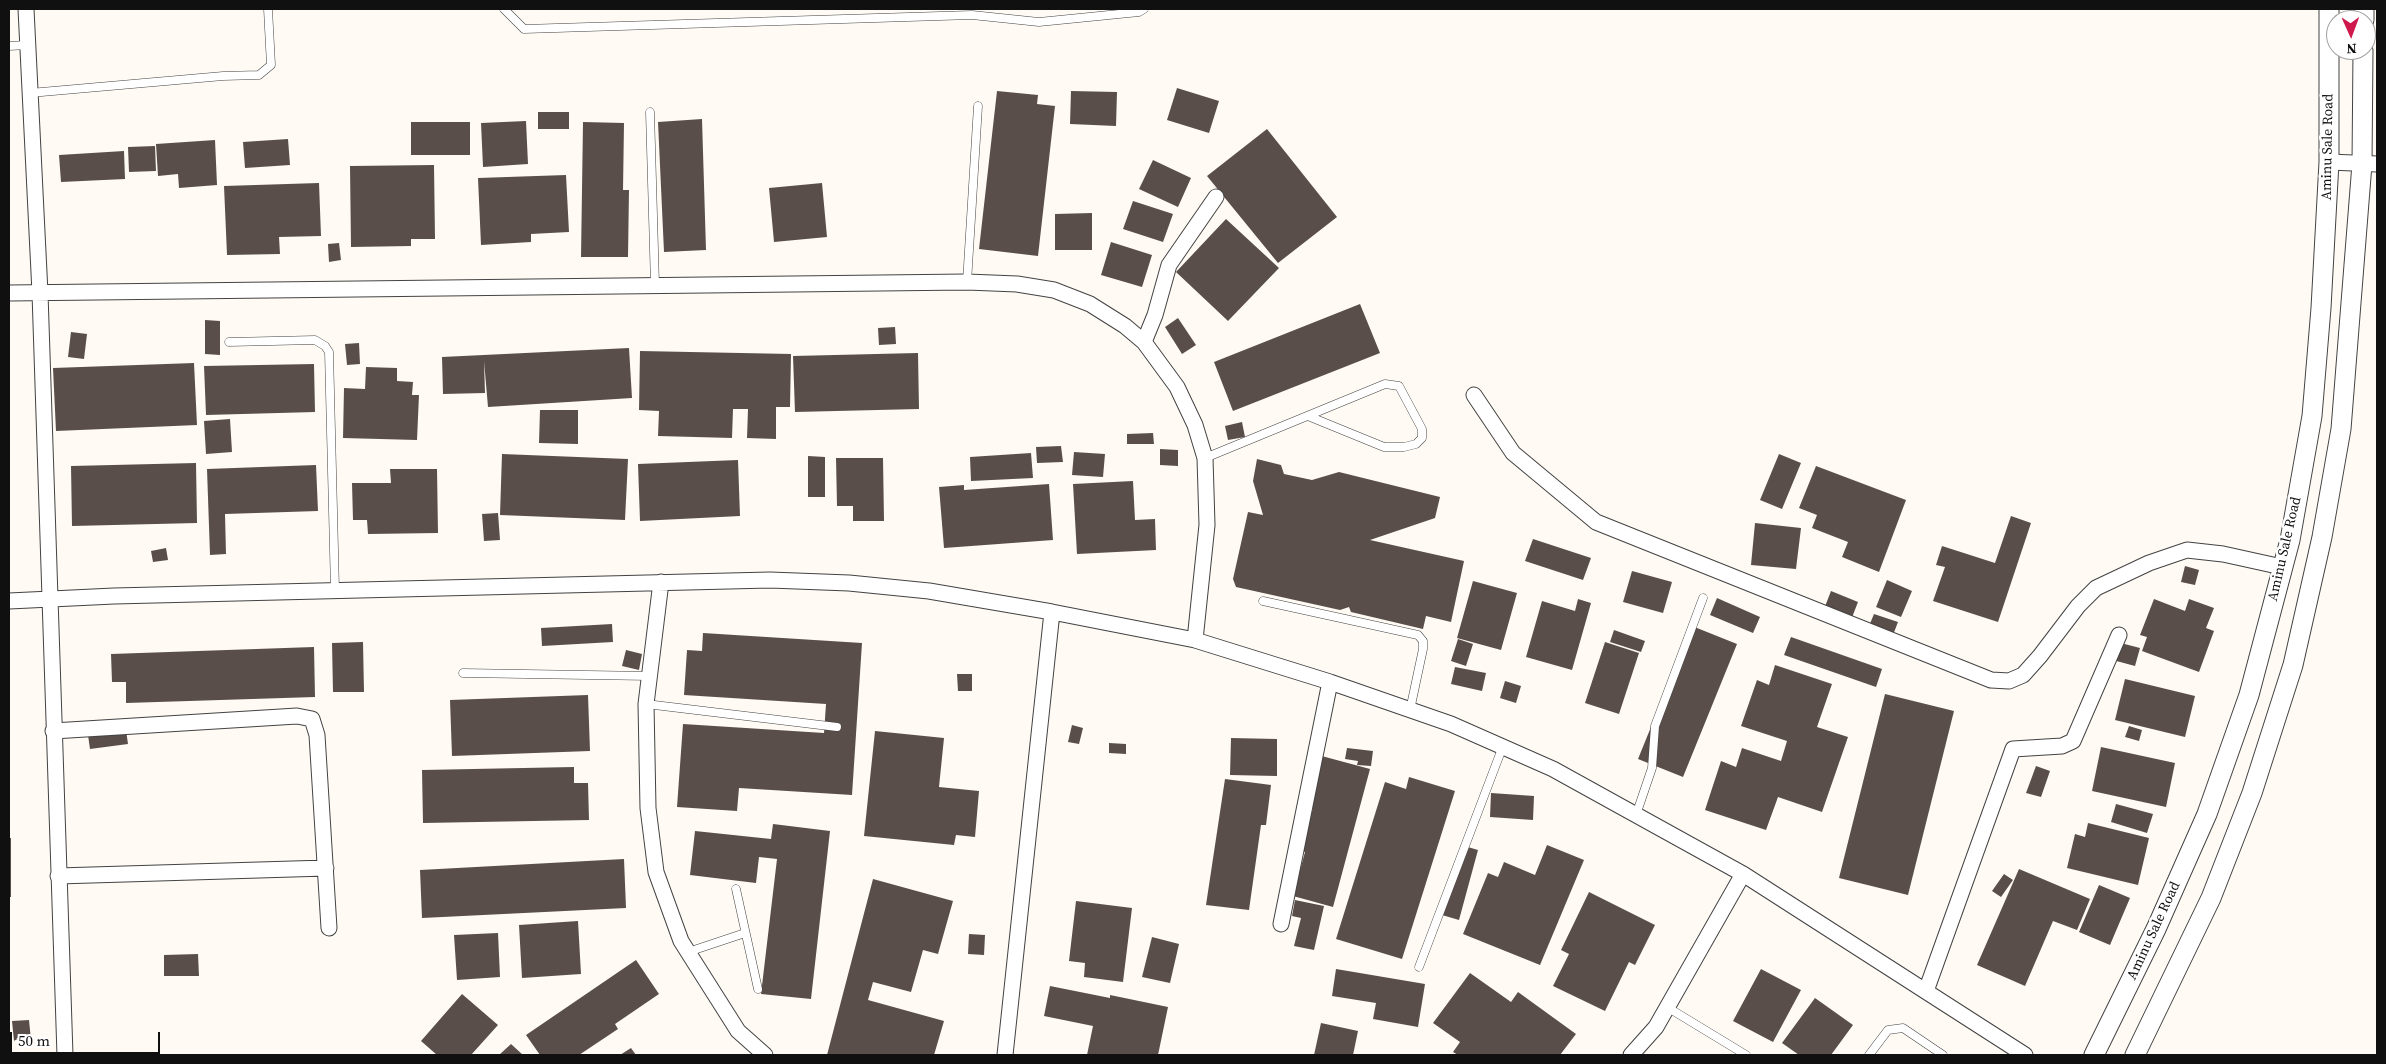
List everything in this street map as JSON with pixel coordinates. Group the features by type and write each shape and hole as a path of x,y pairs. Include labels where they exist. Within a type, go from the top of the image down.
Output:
{"street":[{"path":"26,9 40,293 65,1055"},
{"name":"Aminu Sale Road","path":"2094,1055 2156,929 2207,814 2249,695 2290,540 2312,416 2329,162 2329,60"},
{"path":"2134,1055 2211,898 2252,793 2293,665 2322,537 2341,429 2370,164 2364,60"},
{"path":"2329,162 2370,164"},
{"path":"1144,342 1155,315 1169,265 1216,197"},
{"path":"9,293 967,282 1017,284 1054,290 1090,304 1125,326 1144,342 1178,387 1195,425 1205,458 1207,525 1195,640"},
{"path":"1474,395 1512,454 1596,522 1991,680 2009,681 2023,675 2078,606 2096,588 2149,563 2187,550 2222,554 2282,567"},
{"path":"9,601 51,598 336,590 770,580 849,583 929,591 1052,612 1195,640 1330,682 1450,724 1553,769 1743,874 1926,991 2018,1053"},
{"path":"661,582 646,704 648,808 656,872 681,942 738,1031 765,1055"},
{"path":"1005,1055 1052,612"},
{"path":"1926,991 2013,749 2062,746 2073,741 2118,635"},
{"path":"1281,924 1330,682"},
{"path":"53,731 297,716 312,719 317,735 329,928"},
{"path":"58,876 326,868"},
{"path":"1631,1055 1656,1027 1743,874"}],"lane":[{"path":"30,93 223,76 259,75 271,65 268,9"},
{"path":"504,9 524,29 910,13 972,15 1039,22 1139,12 1144,9"},
{"path":"9,46 27,45"},
{"path":"967,282 978,106"},
{"path":"650,112 655,285"},
{"path":"229,342 316,340 325,346 329,352 336,590"},
{"path":"1205,458 1385,384 1399,386 1422,429 1422,438 1416,444 1404,447 1384,447 1308,416"},
{"path":"1636,815 1652,768 1655,726 1703,598"},
{"path":"1263,601 1418,635 1423,641 1423,649 1410,710"},
{"path":"463,673 650,676"},
{"path":"646,704 837,727"},
{"path":"1419,967 1503,746"},
{"path":"736,889 758,989"},
{"path":"688,952 745,933"},
{"path":"1667,1007 1746,1055"},
{"path":"1869,1055 1888,1030 1903,1028 1943,1055"}],"building":[{"path":"1177,88 1219,101 1209,133 1167,120"},
{"path":"997,91 1038,95 1037,104 1055,106 1038,256 979,249"},
{"path":"1071,91 1117,92 1116,126 1070,124"},
{"path":"538,112 569,112 569,129 538,129"},
{"path":"702,119 706,250 664,252 658,122"},
{"path":"526,121 528,164 483,167 481,123"},
{"path":"411,122 470,122 470,155 411,155"},
{"path":"583,122 624,123 623,190 629,190 628,257 581,257"},
{"path":"1267,129 1337,217 1278,263 1207,176"},
{"path":"288,139 290,165 245,168 243,142"},
{"path":"215,140 217,185 179,188 178,174 158,176 156,144"},
{"path":"155,146 156,171 129,172 128,147"},
{"path":"124,151 125,179 61,182 59,155"},
{"path":"1153,160 1191,178 1178,207 1139,189"},
{"path":"434,165 435,239 411,239 411,246 351,247 350,166"},
{"path":"566,175 569,232 531,234 531,242 481,245 478,178"},
{"path":"319,183 321,236 279,237 280,254 227,255 224,186"},
{"path":"822,183 827,237 774,242 769,188"},
{"path":"1133,201 1173,214 1163,242 1123,229"},
{"path":"1092,213 1092,250 1055,250 1055,214"},
{"path":"1226,219 1279,268 1228,321 1176,272"},
{"path":"1111,242 1152,255 1142,287 1101,275"},
{"path":"339,243 341,260 329,262 328,244"},
{"path":"1360,304 1380,353 1233,411 1214,362"},
{"path":"1178,318 1196,345 1182,354 1165,327"},
{"path":"205,320 220,321 220,355 205,354"},
{"path":"895,327 896,344 879,345 878,328"},
{"path":"71,332 87,334 84,359 68,357"},
{"path":"359,343 360,364 347,365 345,344"},
{"path":"629,348 632,398 488,407 484,361 485,393 443,394 442,357"},
{"path":"640,351 791,354 790,407 776,407 776,439 747,438 748,409 733,409 732,438 658,436 659,411 639,410"},
{"path":"918,353 919,409 795,412 793,356"},
{"path":"194,363 197,425 56,431 53,368"},
{"path":"314,364 315,412 206,415 204,366"},
{"path":"366,367 397,368 397,381 413,382 412,395 419,395 417,440 343,438 344,388 365,389"},
{"path":"540,410 578,410 578,444 539,443"},
{"path":"230,419 232,452 206,454 204,421"},
{"path":"1242,422 1245,437 1228,440 1225,426"},
{"path":"1153,433 1154,444 1127,444 1127,434"},
{"path":"1061,446 1063,462 1037,463 1036,447"},
{"path":"1160,449 1178,450 1178,466 1160,465"},
{"path":"1074,452 1105,454 1103,477 1072,475"},
{"path":"1031,453 1033,478 971,481 970,457"},
{"path":"502,454 628,459 625,520 500,515"},
{"path":"1779,454 1801,463 1782,509 1760,500"},
{"path":"808,456 825,457 825,497 808,497"},
{"path":"836,458 883,458 884,521 853,521 853,506 837,506"},
{"path":"1257,459 1281,465 1284,474 1312,480 1339,472 1440,497 1435,518 1370,540 1464,561 1451,622 1426,616 1423,629 1351,612 1349,607 1340,610 1236,587 1233,579 1248,512 1263,515 1253,481"},
{"path":"738,460 740,516 640,521 638,464"},
{"path":"196,463 197,523 72,526 71,466"},
{"path":"316,465 318,511 225,514 226,554 210,555 207,469"},
{"path":"1816,466 1906,500 1879,572 1842,557 1848,542 1812,528 1817,515 1799,508"},
{"path":"390,469 437,469 438,533 368,534 367,520 353,520 352,483 391,483"},
{"path":"1133,481 1135,520 1155,519 1156,550 1077,554 1073,484"},
{"path":"1049,484 1053,540 944,548 939,487 964,485 964,490"},
{"path":"498,513 500,540 484,541 482,514"},
{"path":"2011,516 2031,523 1998,622 1933,601 1945,567 1936,565 1942,546 1995,563"},
{"path":"1755,523 1801,528 1796,569 1751,565"},
{"path":"1533,539 1591,558 1583,580 1525,561"},
{"path":"166,548 168,560 153,562 151,551"},
{"path":"2185,566 2199,570 2195,585 2181,582"},
{"path":"1632,571 1672,582 1663,613 1623,602"},
{"path":"1887,580 1912,591 1901,617 1876,607"},
{"path":"1473,581 1517,593 1501,650 1457,638"},
{"path":"1831,591 1858,602 1851,620 1824,609"},
{"path":"1717,598 1760,617 1753,633 1710,615"},
{"path":"1578,599 1591,603 1572,670 1526,657 1542,601 1575,611"},
{"path":"2154,599 2185,611 2189,599 2214,608 2206,628 2214,631 2199,672 2142,651 2147,637 2140,635"},
{"path":"1874,614 1898,622 1893,635 1869,626"},
{"path":"612,624 613,642 542,646 541,628"},
{"path":"1692,626 1737,644 1683,777 1638,759"},
{"path":"1614,630 1645,641 1641,652 1610,642"},
{"path":"703,633 862,643 852,795 739,788 737,811 677,807 683,724 824,733 826,704 684,695 687,650 702,651"},
{"path":"1791,637 1882,669 1876,687 1784,655"},
{"path":"1458,639 1473,644 1466,666 1451,661"},
{"path":"2113,641 2140,648 2135,666 2109,659"},
{"path":"363,642 364,692 333,692 332,643"},
{"path":"1605,642 1639,653 1619,714 1585,703"},
{"path":"314,647 315,697 126,703 126,682 112,682 111,654"},
{"path":"626,650 642,654 639,670 622,666"},
{"path":"1775,665 1832,684 1817,727 1848,737 1822,812 1778,797 1766,830 1705,810 1721,761 1736,767 1742,748 1781,761 1787,741 1741,726 1757,680 1769,685"},
{"path":"1455,667 1486,673 1482,691 1451,684"},
{"path":"957,674 972,674 972,691 958,691"},
{"path":"2125,679 2195,696 2185,737 2115,720"},
{"path":"1505,681 1521,686 1516,703 1500,698"},
{"path":"1885,694 1954,711 1908,895 1839,878"},
{"path":"588,695 590,751 452,756 450,700"},
{"path":"1072,725 1083,728 1079,744 1068,742"},
{"path":"2129,726 2142,730 2139,741 2125,737"},
{"path":"126,730 128,744 90,749 88,735"},
{"path":"875,731 944,738 939,787 979,791 975,837 956,835 954,845 864,836"},
{"path":"1231,738 1277,739 1277,776 1230,775"},
{"path":"1109,743 1126,744 1126,754 1109,753"},
{"path":"2101,747 2175,763 2166,807 2092,791"},
{"path":"1347,748 1373,751 1371,766 1357,765 1358,761 1345,759"},
{"path":"1318,755 1370,769 1333,907 1293,896 1305,852 1301,851 1313,808 1310,807"},
{"path":"2036,766 2050,771 2041,797 2026,793"},
{"path":"574,767 574,783 588,783 589,820 423,823 422,770"},
{"path":"1409,777 1455,791 1402,959 1336,939 1385,782 1406,789"},
{"path":"1225,779 1271,785 1266,825 1261,825 1249,910 1206,905"},
{"path":"1491,793 1534,796 1533,820 1490,817"},
{"path":"2116,804 2153,814 2147,833 2111,822"},
{"path":"2088,823 2149,838 2138,885 2067,868 2075,834 2085,837"},
{"path":"773,824 830,831 811,999 761,994 777,859 759,857 756,883 690,875 695,831 771,839"},
{"path":"9,838 11,838 11,897 9,897"},
{"path":"1461,845 1478,850 1459,920 1442,915"},
{"path":"1547,845 1584,860 1540,965 1463,934 1488,873 1498,877 1504,862 1535,875"},
{"path":"624,859 626,908 422,918 420,870"},
{"path":"2019,869 2090,899 2077,930 2053,921 2025,986 1977,965"},
{"path":"2004,874 2013,880 2001,897 1992,891"},
{"path":"873,879 953,901 938,954 923,950 911,992 873,982 868,1000 944,1021 934,1055 827,1055"},
{"path":"2099,885 2130,898 2110,945 2079,932"},
{"path":"1589,892 1655,925 1635,965 1629,962 1605,1011 1553,986 1569,954 1561,950"},
{"path":"1295,900 1324,906 1314,950 1294,946 1301,918 1292,916"},
{"path":"1076,901 1132,908 1123,982 1084,977 1085,963 1069,961"},
{"path":"578,921 581,974 522,978 519,925"},
{"path":"498,933 500,977 457,980 454,935"},
{"path":"969,934 985,935 984,955 968,954"},
{"path":"1152,937 1179,944 1170,983 1142,977"},
{"path":"198,954 199,976 164,976 164,955"},
{"path":"636,960 659,994 615,1024 618,1029 579,1055 540,1055 526,1035"},
{"path":"1336,969 1425,984 1418,1027 1373,1019 1376,1003 1332,996"},
{"path":"1761,969 1801,990 1773,1042 1733,1021"},
{"path":"1470,973 1511,1002 1518,992 1576,1034 1560,1055 1458,1055 1453,1052 1460,1042 1433,1023"},
{"path":"1050,986 1110,998 1110,995 1168,1007 1158,1055 1087,1055 1093,1026 1044,1016"},
{"path":"462,994 498,1025 471,1055 437,1055 421,1041"},
{"path":"1815,998 1853,1025 1831,1055 1799,1055 1782,1043"},
{"path":"29,1020 31,1040 14,1041 12,1021"},
{"path":"1321,1023 1358,1031 1353,1055 1314,1055"},
{"path":"511,1044 523,1055 499,1055"},
{"path":"631,1048 636,1055 620,1055"}]}
